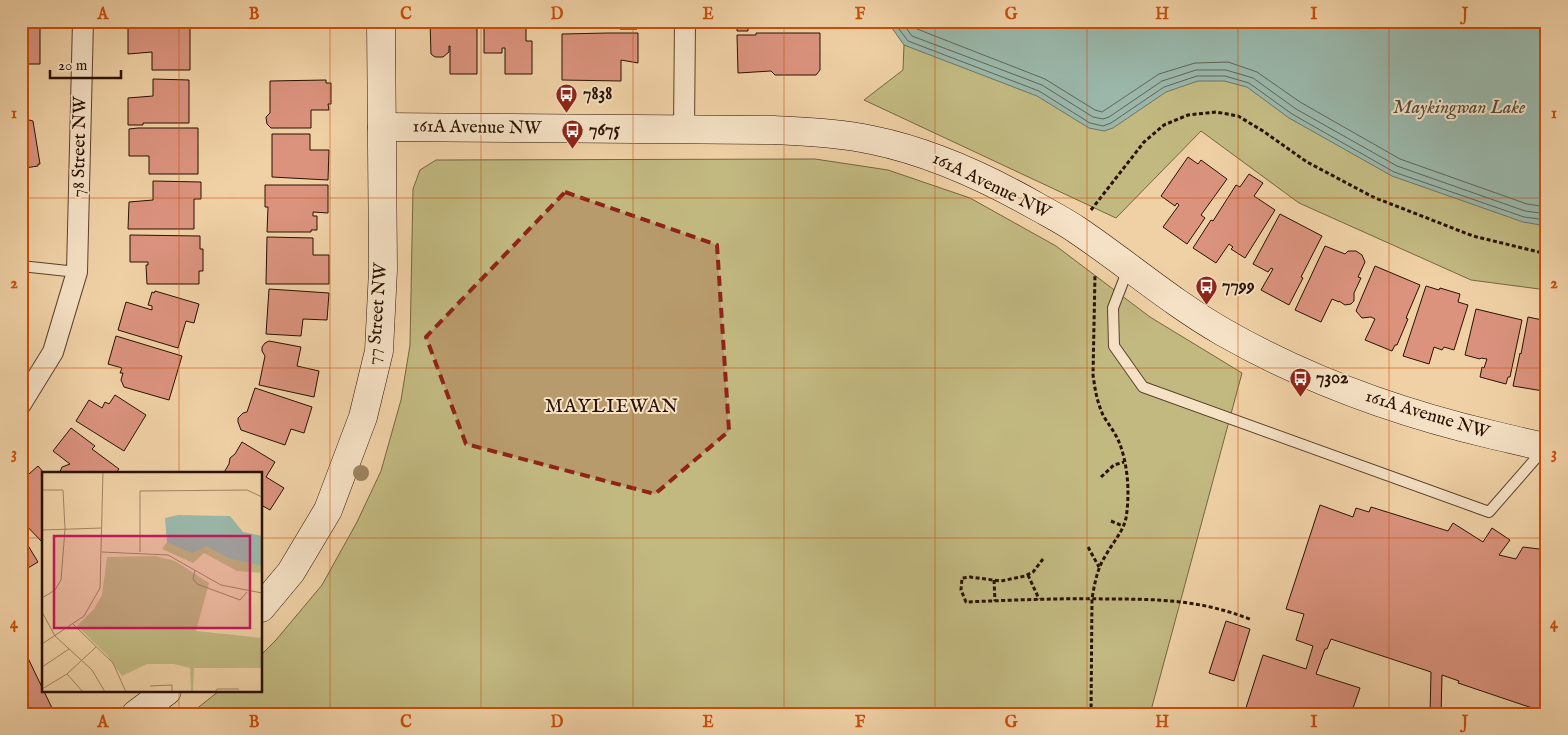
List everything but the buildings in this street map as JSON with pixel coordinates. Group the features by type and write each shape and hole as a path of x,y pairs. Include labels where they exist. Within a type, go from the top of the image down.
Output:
{"street":[{"name":"78 Street NW","path":"21,404 53,352 77,272 83,21"},
{"name":"77 Street NW","path":"262,607 291,572 328,510 363,417 379,351 383,270 381,21"},
{"path":"684,130 685,21"},
{"name":"161A Avenue NW","path":"382,127 774,130 871,139 913,150 952,164 1012,192 1076,229 1188,311 1286,365 1339,388 1419,415 1546,447"}],"lane":[{"path":"21,266 77,272"},
{"path":"1129,268 1113,308 1114,346 1143,387 1489,512 1546,447"}],"path":[{"path":"1076,229 1144,142 1164,125 1188,115 1216,112 1238,116 1264,131 1307,162 1373,197 1473,236 1547,254"},
{"path":"1091,714 1092,598 1099,567 1123,526 1127,504 1124,462 1119,442 1104,417 1095,390 1093,374 1095,272"},
{"path":"1101,477 1114,465 1124,462"},
{"path":"1112,521 1123,526"},
{"path":"1088,547 1099,567"},
{"path":"1043,559 1039,566 1028,575 1006,580 962,578 961,590 966,602 1092,598 1151,599 1194,603 1232,612 1252,620"},
{"path":"1028,575 1039,599"},
{"path":"994,580 995,601"}],"highlighted area":[{"path":"565,192 717,245 729,431 655,494 466,444 426,337"}],"shaded area":[{"path":"904,45 1084,83 1205,57 1547,178 1547,290 1471,280 1299,203 1201,131 1116,218 864,100 903,70"},
{"path":"815,159 888,170 970,198 1056,246 1150,317 1242,373 1150,714 190,714 218,692 262,692 262,654 322,585 357,522 381,471 401,400 410,345 413,189 420,170 436,160"}],"water":[{"name":"Maykingwan Lake","path":"888,21 1547,21 1547,226 1523,222 1392,176 1289,118 1247,87 1224,81 1198,81 1166,92 1113,128 1104,131 1089,128 1037,96 904,45"}],"place":[{"name":"7838","path":"567,113"},
{"name":"7675","path":"573,149"},
{"name":"7799","path":"1206,305"},
{"name":"7302","path":"1300,397"}],"district":[{"name":"MAYLIEWAN","path":"612,407"}]}
